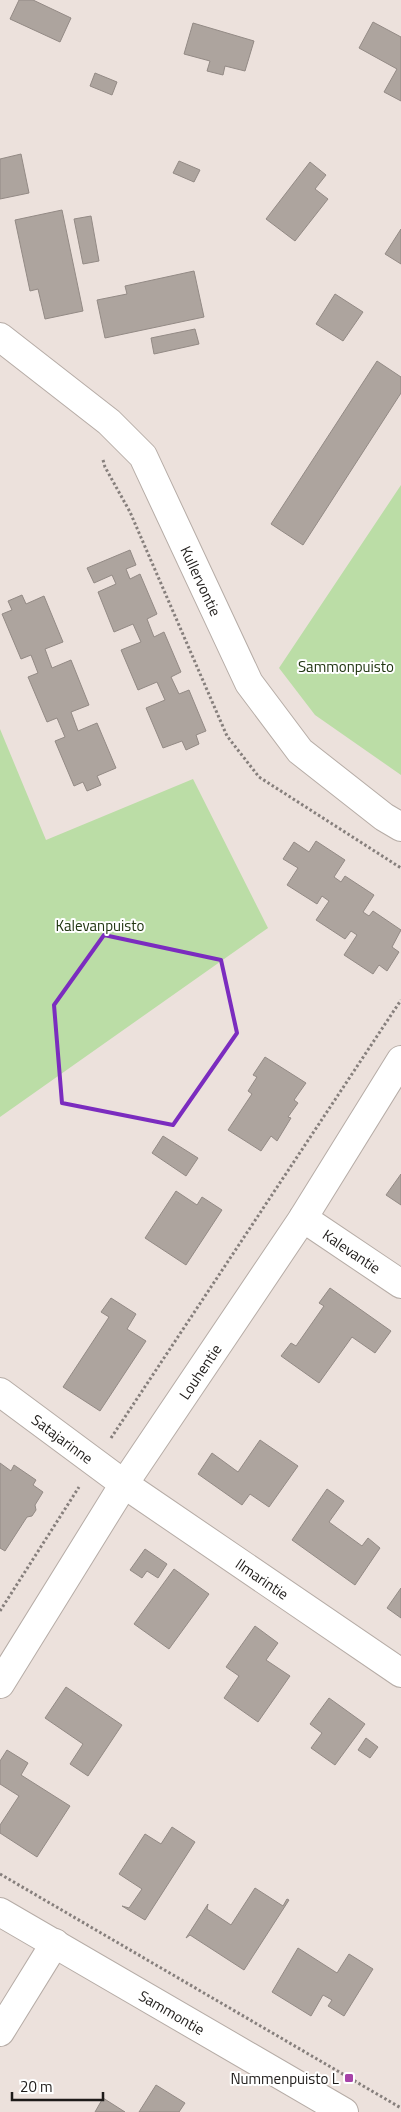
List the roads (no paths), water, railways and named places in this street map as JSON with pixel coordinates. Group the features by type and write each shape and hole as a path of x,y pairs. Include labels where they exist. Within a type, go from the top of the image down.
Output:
{"street":[{"name":"Kullervontie","path":"0,337 109,422 143,456 249,683 300,751 384,817 401,827"},
{"name":"Louhentie","path":"0,1684 124,1484 303,1218 401,1060"},
{"name":"Kalevantie","path":"303,1218 401,1284"},
{"name":"Satajarinne","path":"0,1392 124,1484"},
{"name":"Ilmarintie","path":"124,1484 401,1673"},
{"name":"Sammontie","path":"0,1912 344,2112"},
{"path":"0,2032 55,1944"}],"place":[{"name":"Nummenpuisto L","path":"349,2078"}],"park label":[{"name":"Sammonpuisto","path":"346,666"},
{"name":"Kalevanpuisto","path":"100,925"}]}
